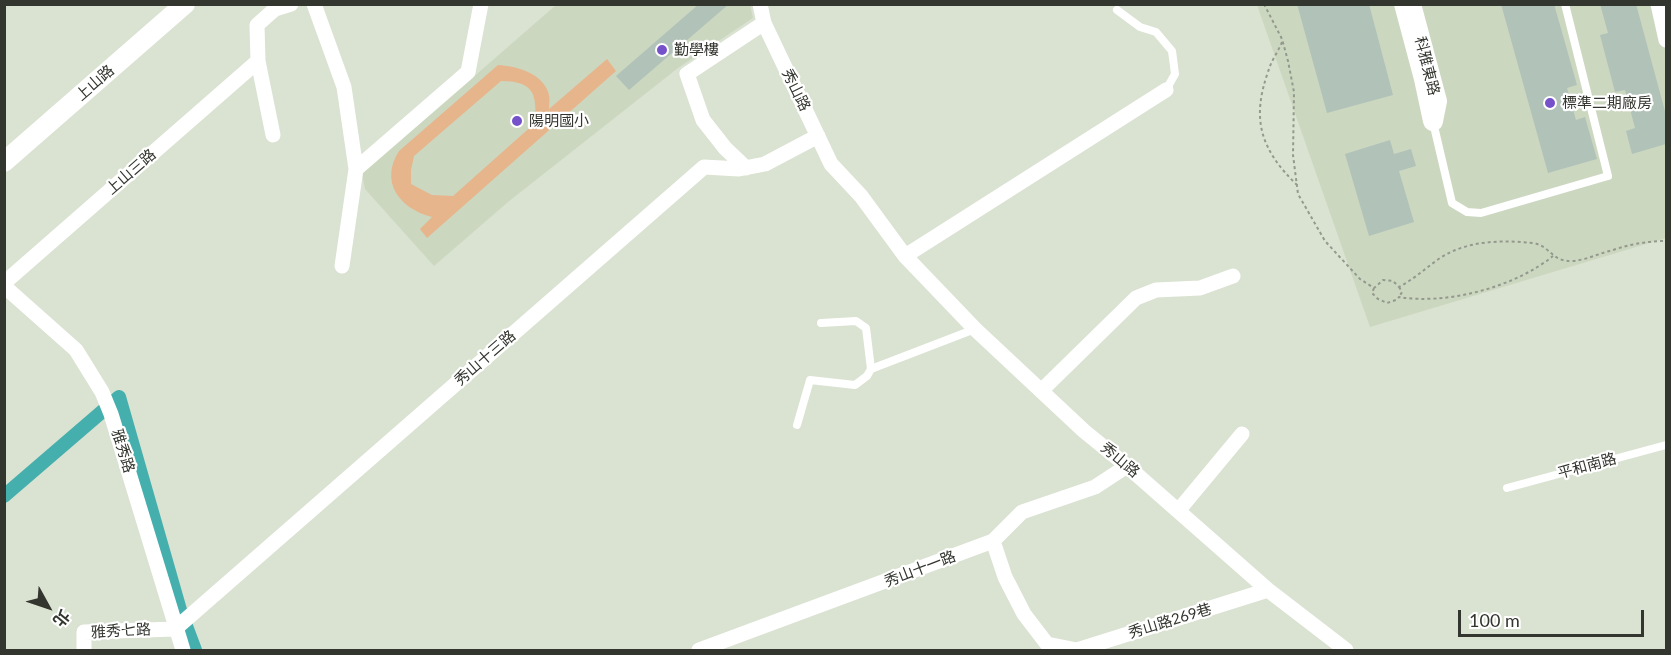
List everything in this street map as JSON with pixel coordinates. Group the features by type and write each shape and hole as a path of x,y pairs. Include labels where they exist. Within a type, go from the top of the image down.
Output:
{"street":[{"name":"上山路","path":"4,162 185,4"},
{"path":"273,135 258,61 257,25 275,9 291,4"},
{"path":"356,169 468,72 481,4"},
{"name":"科雅東路","path":"1404,4 1433,121"},
{"name":"科雅東路","path":"1411,4 1437,101 1433,121"},
{"path":"1658,4 1666,40"},
{"name":"秀山路","path":"763,5 764,23 831,164 861,196 905,256 975,329 1084,431 1268,590 1346,651"},
{"path":"316,6 344,87 356,169 342,266"},
{"path":"746,168 725,148 704,120 687,74 764,23"},
{"name":"上山三路","path":"4,285 258,61"},
{"path":"905,256 1166,90"},
{"name":"秀山十三路","path":"175,628 704,167 746,168 765,164 818,136"},
{"path":"1041,391 1136,298 1156,290 1200,288 1233,276"},
{"name":"雅秀路","path":"4,285 76,350 102,392 111,414 183,651"},
{"path":"1178,511 1242,434"},
{"name":"秀山十一路","path":"699,651 993,541 1022,512 1095,487 1127,466"},
{"name":"秀山路269巷","path":"993,541 1005,577 1024,614 1047,644 1077,650 1268,590"},
{"name":"雅秀七路","path":"84,651 84,632 175,628"}],"lane":[{"path":"1433,121 1452,204 1467,212 1481,213 1608,176 1565,4"},
{"path":"1117,10 1140,27 1156,32 1172,51 1175,74 1166,90"},
{"path":"797,425 810,380 855,385 867,376 870,369 866,328 856,321 821,323"},
{"path":"870,369 975,329"},
{"name":"平和南路","path":"1507,488 1666,445"}],"path":[{"path":"1264,4 1282,39 1294,92 1293,155 1298,194 1324,241 1360,279 1374,288"},
{"path":"1282,39 1262,90 1259,121 1264,142 1270,153 1297,185"},
{"path":"1399,287 1443,257 1481,243 1505,240 1539,244 1563,261 1576,261 1636,243 1666,241"},
{"path":"1399,297 1411,299 1445,297 1476,291 1525,275 1553,256"},
{"path":"1383,280 1392,281 1399,287 1402,292 1396,300 1383,302 1372,293 1383,280"}],"shaded area":[{"name":"陽明國小","path":"556,5 750,5 753,18 678,68 508,202 434,266 365,189 362,174"},
{"path":"1257,5 1666,5 1666,238 1370,327"},
{"path":"607,59 616,71 427,238 420,229 432,217 411,208 402,201 392,183 393,162 399,151 498,65 521,69 541,81 549,95 549,109","holes":["501,81 521,83 531,91 535,104 535,123 453,196 432,195 411,184 414,156"]}],"building":[{"name":"勤學樓","path":"699,4 729,4 629,90 616,76"},
{"path":"1297,4 1369,4 1393,95 1327,113"},
{"name":"標準二期廠房","path":"1501,4 1554,4 1577,85 1567,88 1576,120 1585,117 1597,159 1548,173"},
{"name":"標準二期廠房","path":"1600,4 1636,4 1666,115 1666,144 1632,154 1626,131 1635,128 1625,90 1615,92 1600,35 1608,33"},
{"path":"1390,140 1394,154 1411,149 1416,166 1399,171 1414,222 1369,236 1345,154"}],"waterway":[{"path":"4,496 119,397 180,610 195,650"}],"place":[{"name":"勤學樓","path":"662,50"},
{"name":"標準二期廠房","path":"1550,103"},
{"name":"陽明國小","path":"517,121"}]}
